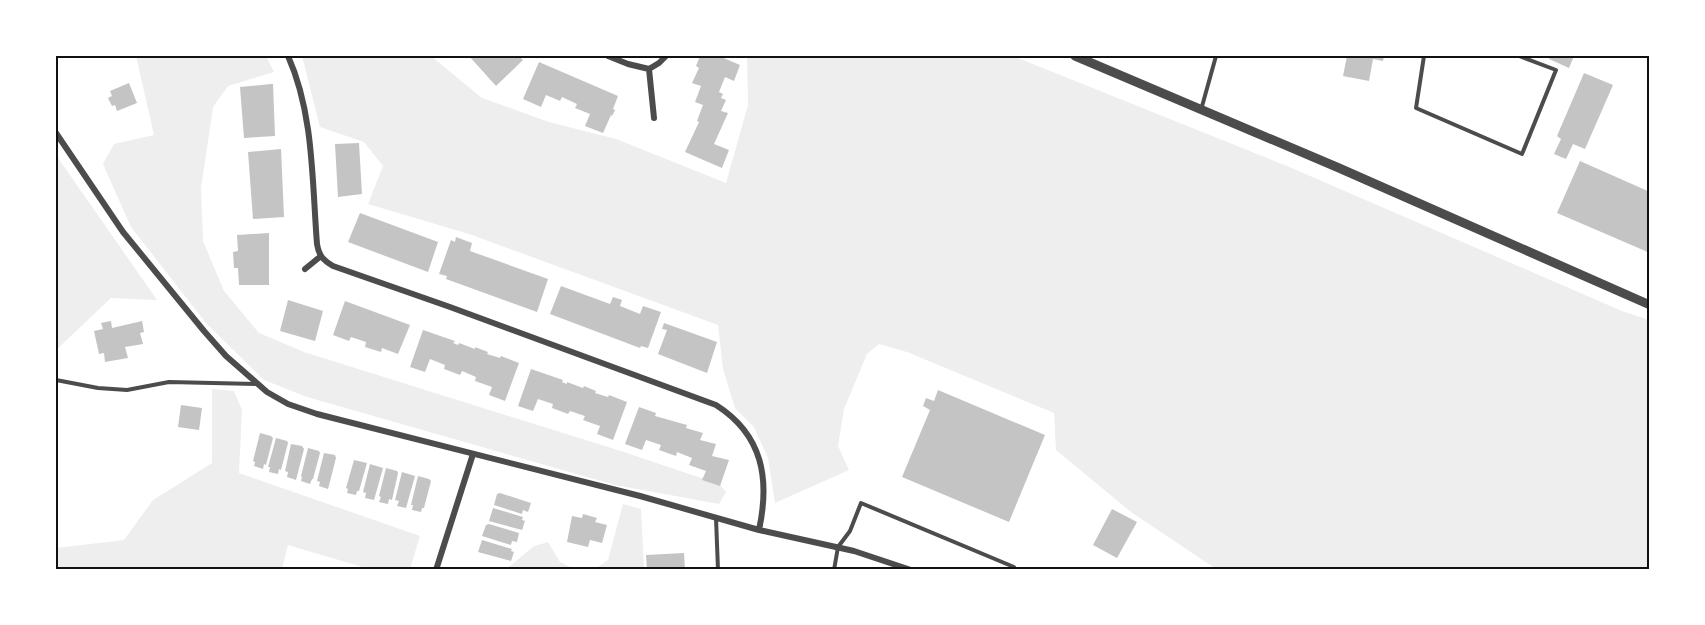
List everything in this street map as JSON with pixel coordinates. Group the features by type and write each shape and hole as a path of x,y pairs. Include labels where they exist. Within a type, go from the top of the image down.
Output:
{"street":[{"path":"288,56 300,89 306,118 317,244 321,256 333,266 716,405 738,422 757,450 762,467 765,493 759,530"},
{"path":"608,56 649,69 666,56"},
{"path":"1075,56 1339,168 1650,305"},
{"path":"649,69 654,118"},
{"path":"56,133 123,232 204,331 226,356 258,384 288,404 317,414 640,496 759,530 880,558 911,570"},
{"path":"305,268 321,256"},
{"path":"436,570 473,454"}],"lane":[{"path":"1201,110 1216,56"},
{"path":"1424,56 1416,108 1522,154 1556,70 1519,56"},
{"path":"56,380 98,388 127,390 169,382 258,384"},
{"path":"834,570 837,547 850,531 861,503 1014,567 1013,570"},
{"path":"716,518 718,570"}],"shaded area":[{"path":"136,56 266,56 274,72 228,86 213,107 201,188 203,241 224,291 259,333 304,352 719,484 726,492 719,504 615,485 307,397 264,380 206,323 131,227 103,164 114,144 154,135"},
{"path":"302,56 431,56 482,98 549,122 616,139 726,183 748,105 747,56 1013,56 1287,166 1622,311 1649,320 1649,569 1216,569 1131,512 1056,450 1054,413 907,352 879,344 867,354 844,409 838,446 849,470 775,503 768,458 754,427 735,408 723,369 718,325 469,234 368,204 383,166 364,142 320,127"},
{"path":"56,155 157,300 111,298 56,350"},
{"path":"212,389 234,391 242,410 239,473 420,536 410,569 369,569 288,545 282,569 56,569 56,548 124,540 153,500 212,463"},
{"path":"623,504 641,509 644,569 595,569 608,560"},
{"path":"548,542 560,562 574,569 503,569 534,546"}],"building":[{"path":"469,56 519,56 523,60 496,86"},
{"path":"700,56 719,56 740,65 734,81 725,77 719,92 723,94 721,98 726,100 721,111 728,113 714,144 729,150 722,168 685,152 699,122 697,121 703,105 695,102 701,86 692,83 699,68 696,66"},
{"path":"1347,56 1384,56 1383,61 1373,59 1369,81 1343,76"},
{"path":"1551,56 1574,56 1569,68 1549,59"},
{"path":"539,62 618,96 613,109 615,110 603,133 585,126 590,114 575,108 577,104 562,97 560,101 546,95 541,107 523,99"},
{"path":"1584,73 1613,85 1585,149 1573,144 1566,159 1554,154 1561,139 1557,136"},
{"path":"129,83 137,103 117,111 108,98 112,96 110,91"},
{"path":"273,84 275,136 244,138 240,87"},
{"path":"359,143 362,194 338,197 335,144"},
{"path":"281,149 284,217 253,219 248,152"},
{"path":"1580,161 1650,192 1650,253 1557,213"},
{"path":"360,213 438,242 428,272 348,242"},
{"path":"269,233 269,285 239,285 238,268 234,268 233,252 238,251 237,235"},
{"path":"456,237 472,243 470,251 548,279 537,312 446,279 447,276 439,274 451,240 455,242"},
{"path":"561,286 610,304 613,297 622,300 620,306 640,314 643,306 661,312 648,348 641,346 640,348 550,314"},
{"path":"288,300 323,311 315,341 280,331"},
{"path":"345,301 410,325 398,354 382,348 381,352 365,347 366,342 351,337 349,341 333,335"},
{"path":"111,321 112,328 142,321 144,332 140,333 143,344 125,347 128,358 105,362 104,353 99,354 94,331 103,329 101,323"},
{"path":"664,323 717,342 707,373 658,354 667,330 662,329"},
{"path":"423,330 455,341 453,343 458,345 459,343 475,349 475,347 488,352 487,354 500,358 501,356 519,363 505,401 489,395 492,387 475,381 476,377 462,371 460,375 444,369 445,365 430,359 425,372 410,367"},
{"path":"531,369 563,380 562,382 567,384 567,382 583,388 584,386 596,391 595,393 608,397 609,395 627,402 613,440 597,434 600,426 583,420 585,416 570,411 568,414 552,408 553,404 538,399 533,411 518,406"},
{"path":"938,390 1045,435 1009,522 902,477 930,410 923,406 926,398 934,401"},
{"path":"181,405 202,408 199,430 178,427"},
{"path":"639,407 656,413 655,416 687,425 686,428 703,433 700,440 716,444 712,456 729,460 720,486 702,480 706,471 689,465 692,458 677,452 676,456 659,450 661,445 646,440 642,450 625,444"},
{"path":"260,433 273,438 263,469 254,466 253,461"},
{"path":"276,438 288,443 278,474 269,472 270,467 268,467"},
{"path":"291,444 302,446 304,449 296,480 287,477 288,472 285,471"},
{"path":"308,448 320,453 310,484 301,481"},
{"path":"324,453 335,455 336,458 328,489 319,486 320,482 317,481"},
{"path":"354,460 367,463 356,495 347,493 346,488"},
{"path":"370,464 383,468 374,500 365,498 366,493 363,492"},
{"path":"386,468 398,473 392,500 389,499 388,504 379,502"},
{"path":"402,472 415,476 406,508 397,506 399,501 395,500"},
{"path":"418,476 431,481 421,512 412,510 413,505 411,505"},
{"path":"497,494 531,503 528,512 523,510 522,514 494,505"},
{"path":"493,508 523,517 522,520 525,521 522,530 489,521"},
{"path":"1112,509 1137,522 1117,558 1093,545"},
{"path":"583,514 597,518 595,522 607,525 602,543 590,540 588,547 567,542 572,516 582,518"},
{"path":"486,525 519,533 517,542 512,541 511,545 482,536"},
{"path":"482,540 512,549 511,551 514,552 511,561 478,552"},
{"path":"684,553 685,570 647,570 646,555"}]}
